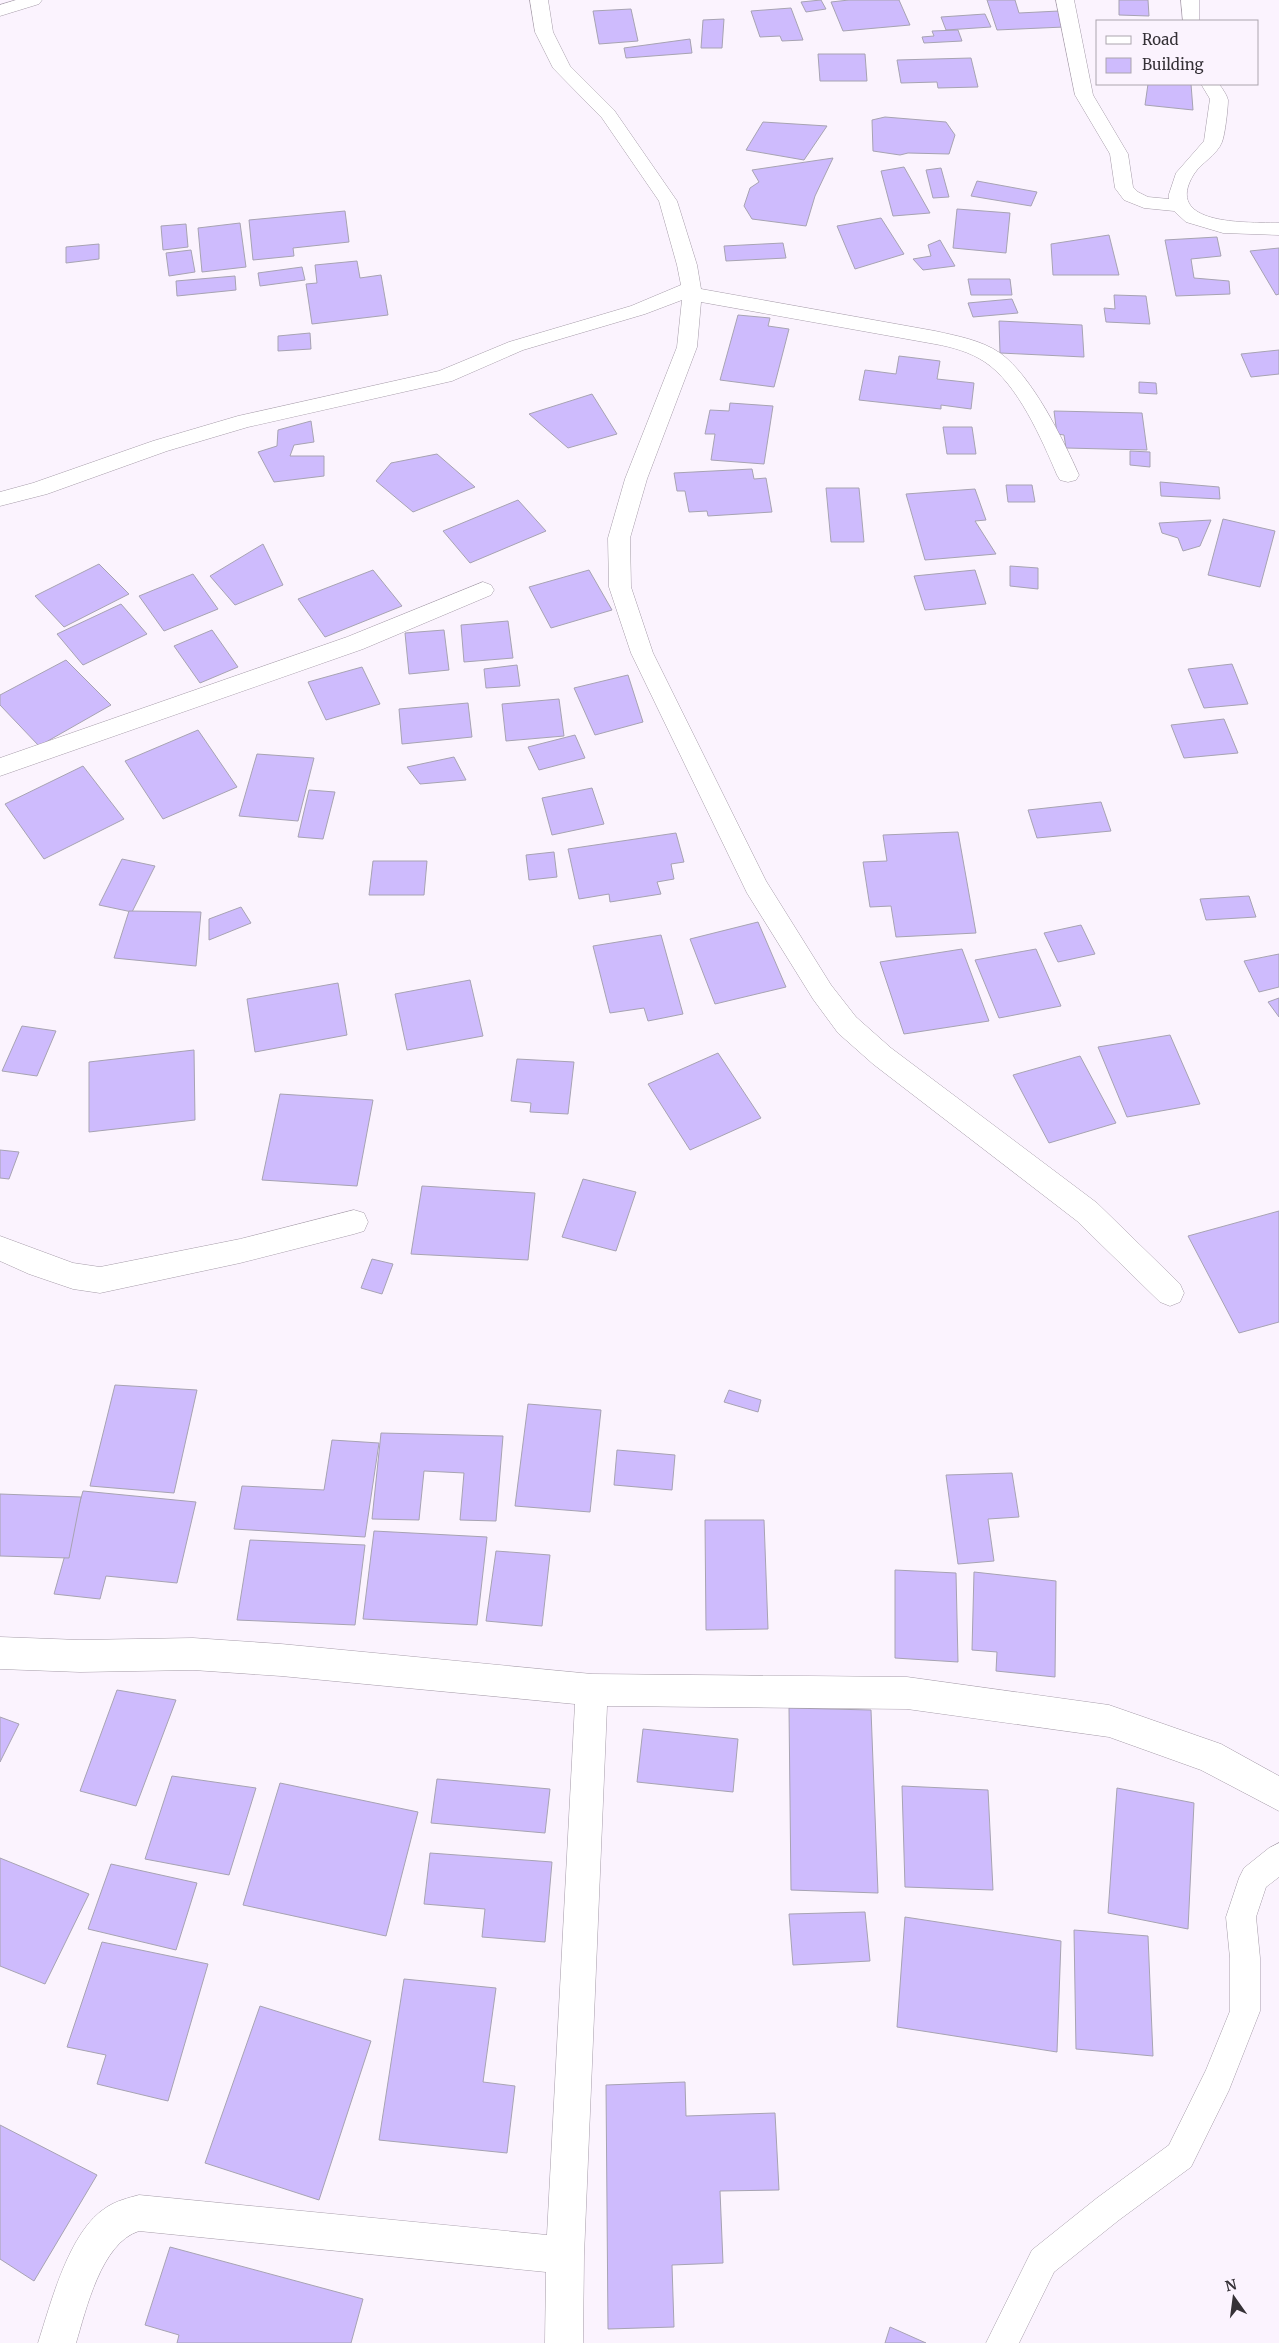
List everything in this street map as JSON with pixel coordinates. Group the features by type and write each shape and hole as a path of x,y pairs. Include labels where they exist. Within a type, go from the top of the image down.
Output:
{"street":[{"path":"0,11 33,0"},
{"path":"539,0 544,32 562,68 608,114 668,201 687,265 691,290 687,347 636,479 619,538 620,587 642,653 756,886 822,992 847,1024 882,1056 1087,1212 1170,1293"},
{"path":"1065,0 1084,95 1109,134 1119,154 1124,188 1131,196 1144,202 1180,206 1193,218 1223,227 1279,229"},
{"path":"1190,0 1191,20"},
{"path":"1180,206 1178,194 1185,173 1213,142 1218,99 1211,85"},
{"path":"0,499 39,489 160,446 245,421 446,376 516,346 638,310 691,290 948,341 978,350 994,358 1024,394 1058,449 1068,476"},
{"path":"0,767 174,708 355,643 483,590"},
{"path":"0,1248 39,1265 73,1276 100,1280 240,1250 354,1222"},
{"path":"0,1653 222,1656 592,1690 906,1694 1110,1721 1209,1756 1279,1794"},
{"path":"564,2343 564,2255 592,1690"},
{"path":"57,2343 77,2280 102,2236 118,2221 139,2213 564,2255"}],"lane":[{"path":"1002,2343 1043,2261 1108,2209 1180,2156 1218,2080 1245,2011 1246,1958 1241,1917 1254,1878 1279,1858"}],"building":[{"path":"821,0 826,9 806,12 801,2"},
{"path":"899,0 910,25 843,31 831,2"},
{"path":"987,0 1015,0 1019,13 1059,11 1064,27 997,30"},
{"path":"1119,0 1148,0 1149,16 1119,15"},
{"path":"791,8 803,40 782,41 780,36 760,37 751,11"},
{"path":"631,9 638,41 599,44 593,11"},
{"path":"985,14 991,27 946,30 941,17"},
{"path":"724,19 722,48 701,48 703,20"},
{"path":"958,30 962,41 924,43 922,37 934,36 932,31"},
{"path":"690,39 692,53 626,58 624,48"},
{"path":"818,54 865,54 867,81 820,81"},
{"path":"971,58 978,87 938,88 937,82 901,83 897,60"},
{"path":"1148,85 1191,85 1193,110 1145,105"},
{"path":"885,117 946,122 955,135 949,154 908,153 900,155 873,151 872,120"},
{"path":"763,122 827,126 804,160 746,150"},
{"path":"833,158 815,196 806,226 752,219 744,206 750,188 759,182 752,170"},
{"path":"904,167 930,213 893,216 881,171"},
{"path":"941,168 949,197 933,198 926,170"},
{"path":"977,181 1037,192 1031,206 971,196"},
{"path":"957,209 1010,213 1006,253 953,248"},
{"path":"345,211 349,242 293,248 294,256 253,260 249,220"},
{"path":"881,218 904,254 855,269 837,226"},
{"path":"240,223 246,267 202,272 198,228"},
{"path":"186,224 188,247 163,250 161,226"},
{"path":"1109,235 1119,275 1053,275 1051,244"},
{"path":"1217,237 1221,256 1191,259 1194,278 1229,281 1230,294 1176,296 1165,240"},
{"path":"940,240 955,266 923,270 913,259 931,256 928,245"},
{"path":"783,243 786,258 726,261 724,246"},
{"path":"99,244 99,259 66,263 66,247"},
{"path":"1279,248 1279,294 1276,295 1250,251"},
{"path":"191,250 195,272 169,276 166,253"},
{"path":"357,261 360,278 381,275 388,315 312,324 306,284 317,283 315,265"},
{"path":"302,267 305,280 260,286 258,273"},
{"path":"235,276 236,290 177,296 176,281"},
{"path":"968,279 1010,279 1012,295 971,295"},
{"path":"1114,295 1146,296 1150,324 1106,322 1104,308 1115,309"},
{"path":"1012,299 1018,313 973,317 968,303"},
{"path":"738,315 770,318 768,326 789,329 774,387 720,380"},
{"path":"999,321 1082,325 1084,357 1000,353"},
{"path":"310,333 311,349 278,351 278,336"},
{"path":"1279,350 1279,374 1251,377 1241,354"},
{"path":"899,356 940,361 937,379 974,383 971,409 941,405 941,409 859,400 865,370 896,374"},
{"path":"1139,382 1156,383 1157,394 1139,393"},
{"path":"592,394 617,434 568,448 529,414"},
{"path":"730,403 773,406 764,464 711,460 715,434 705,434 710,410 729,411"},
{"path":"1054,411 1142,413 1147,450 1066,448 1064,435 1057,434"},
{"path":"311,421 314,442 294,445 290,456 324,456 324,476 274,482 258,452 277,446 278,430"},
{"path":"943,427 972,427 976,454 947,454"},
{"path":"1130,451 1150,452 1150,467 1130,465"},
{"path":"437,454 475,487 413,512 376,481 391,463"},
{"path":"752,469 754,479 766,478 772,512 708,516 707,511 689,512 685,491 677,491 674,473"},
{"path":"1160,482 1219,487 1220,499 1161,496"},
{"path":"1006,485 1032,485 1035,502 1008,502"},
{"path":"826,488 859,488 864,542 831,542"},
{"path":"975,489 986,520 975,521 996,554 925,560 906,494"},
{"path":"518,500 546,531 470,563 443,531"},
{"path":"1223,519 1275,531 1260,587 1208,575"},
{"path":"1211,520 1200,546 1183,551 1178,538 1162,533 1159,523"},
{"path":"263,544 283,585 235,605 210,576"},
{"path":"99,564 129,594 64,627 35,596"},
{"path":"1010,566 1038,568 1038,589 1010,586"},
{"path":"373,570 402,606 325,637 298,599"},
{"path":"589,570 612,610 551,628 529,587"},
{"path":"975,570 986,604 925,610 914,576"},
{"path":"193,574 218,609 164,631 139,596"},
{"path":"121,604 147,634 83,665 57,634"},
{"path":"508,621 513,658 464,662 461,625"},
{"path":"212,630 238,667 200,683 174,646"},
{"path":"444,630 449,670 409,674 405,633"},
{"path":"66,660 111,705 39,746 0,705 0,695"},
{"path":"1232,664 1248,704 1204,708 1188,669"},
{"path":"517,665 520,686 486,688 484,669"},
{"path":"362,667 380,704 326,720 308,682"},
{"path":"628,675 643,722 595,735 574,688"},
{"path":"559,699 564,736 506,741 502,704"},
{"path":"468,703 472,737 402,744 399,709"},
{"path":"1224,719 1238,753 1184,758 1171,725"},
{"path":"198,730 237,787 163,819 125,761"},
{"path":"575,735 585,758 539,770 528,747"},
{"path":"257,754 314,758 298,821 239,816"},
{"path":"454,757 466,780 420,784 407,767"},
{"path":"83,766 124,819 44,859 5,804"},
{"path":"592,788 604,824 552,835 542,798"},
{"path":"309,790 335,792 323,839 298,837"},
{"path":"1101,802 1111,831 1037,838 1028,810"},
{"path":"958,832 976,933 896,937 891,906 870,907 863,862 887,861 883,835"},
{"path":"676,833 684,862 671,864 674,879 657,882 661,894 610,902 609,894 579,899 568,849"},
{"path":"554,852 557,877 529,880 526,855"},
{"path":"122,859 155,866 132,912 99,905"},
{"path":"373,861 427,861 424,895 369,895"},
{"path":"1249,896 1256,917 1206,920 1200,899"},
{"path":"241,907 251,923 209,940 209,919"},
{"path":"129,911 201,912 196,966 114,958"},
{"path":"758,922 786,987 715,1004 690,939"},
{"path":"1081,925 1095,954 1058,962 1044,933"},
{"path":"661,935 683,1014 648,1021 644,1008 610,1013 593,946"},
{"path":"962,949 989,1021 904,1034 880,962"},
{"path":"1036,949 1061,1006 999,1018 975,960"},
{"path":"1279,954 1279,987 1259,992 1244,961"},
{"path":"470,980 483,1036 407,1050 395,994"},
{"path":"338,983 347,1035 255,1052 247,999"},
{"path":"1279,998 1279,1017 1268,1002"},
{"path":"22,1026 56,1031 37,1076 2,1071"},
{"path":"1170,1035 1200,1104 1127,1117 1098,1047"},
{"path":"194,1050 195,1120 89,1132 89,1062"},
{"path":"718,1053 761,1118 690,1150 648,1084"},
{"path":"1080,1056 1116,1123 1049,1143 1013,1075"},
{"path":"517,1059 574,1062 568,1114 530,1112 531,1103 511,1101"},
{"path":"280,1094 373,1100 357,1186 262,1180"},
{"path":"0,1150 19,1152 9,1179 0,1178"},
{"path":"583,1179 636,1192 616,1251 562,1237"},
{"path":"422,1186 535,1193 528,1260 411,1254"},
{"path":"1279,1211 1279,1322 1239,1333 1188,1236"},
{"path":"372,1259 393,1264 382,1294 361,1288"},
{"path":"115,1385 197,1390 174,1493 90,1486"},
{"path":"729,1390 761,1400 758,1412 724,1402"},
{"path":"528,1404 601,1410 590,1512 515,1506"},
{"path":"381,1433 503,1436 496,1521 460,1520 464,1473 424,1471 419,1520 372,1519"},
{"path":"332,1440 379,1443 365,1537 234,1529 242,1486 324,1490"},
{"path":"617,1450 675,1455 672,1490 614,1485"},
{"path":"1012,1473 1019,1517 988,1519 994,1561 958,1564 946,1475"},
{"path":"83,1491 196,1502 177,1583 106,1576 100,1599 54,1594"},
{"path":"0,1494 81,1497 69,1558 0,1556"},
{"path":"705,1520 764,1520 768,1629 706,1630"},
{"path":"374,1531 487,1537 477,1625 363,1619"},
{"path":"250,1540 365,1545 355,1625 237,1620"},
{"path":"496,1551 550,1555 542,1626 486,1621"},
{"path":"895,1570 956,1573 958,1662 895,1658"},
{"path":"974,1572 1056,1581 1055,1677 996,1671 997,1652 972,1650"},
{"path":"117,1690 176,1700 136,1806 80,1791"},
{"path":"789,1708 871,1710 878,1893 791,1890"},
{"path":"0,1717 19,1724 0,1762"},
{"path":"643,1729 738,1739 733,1792 637,1782"},
{"path":"172,1776 256,1788 229,1875 145,1859"},
{"path":"437,1779 550,1789 545,1833 431,1823"},
{"path":"280,1783 418,1812 386,1936 243,1905"},
{"path":"902,1786 988,1790 993,1890 905,1887"},
{"path":"1117,1788 1194,1803 1188,1929 1108,1913"},
{"path":"430,1853 552,1862 545,1942 482,1937 485,1909 424,1904"},
{"path":"0,1858 89,1894 45,1984 0,1966"},
{"path":"111,1864 197,1883 176,1950 88,1929"},
{"path":"865,1912 870,1961 793,1965 789,1914"},
{"path":"905,1917 1061,1941 1057,2052 897,2027"},
{"path":"1074,1930 1148,1936 1153,2056 1076,2049"},
{"path":"102,1942 208,1964 168,2101 97,2084 106,2055 67,2047"},
{"path":"404,1979 496,1988 483,2082 515,2086 507,2153 379,2140"},
{"path":"260,2006 371,2041 319,2200 205,2163"},
{"path":"685,2082 686,2116 775,2113 779,2190 720,2191 723,2263 672,2265 674,2327 608,2329 606,2085"},
{"path":"0,2125 97,2175 34,2281 0,2259"},
{"path":"170,2247 363,2299 351,2343 177,2343 179,2335 145,2325"},
{"path":"890,2327 926,2343 885,2343"}]}
